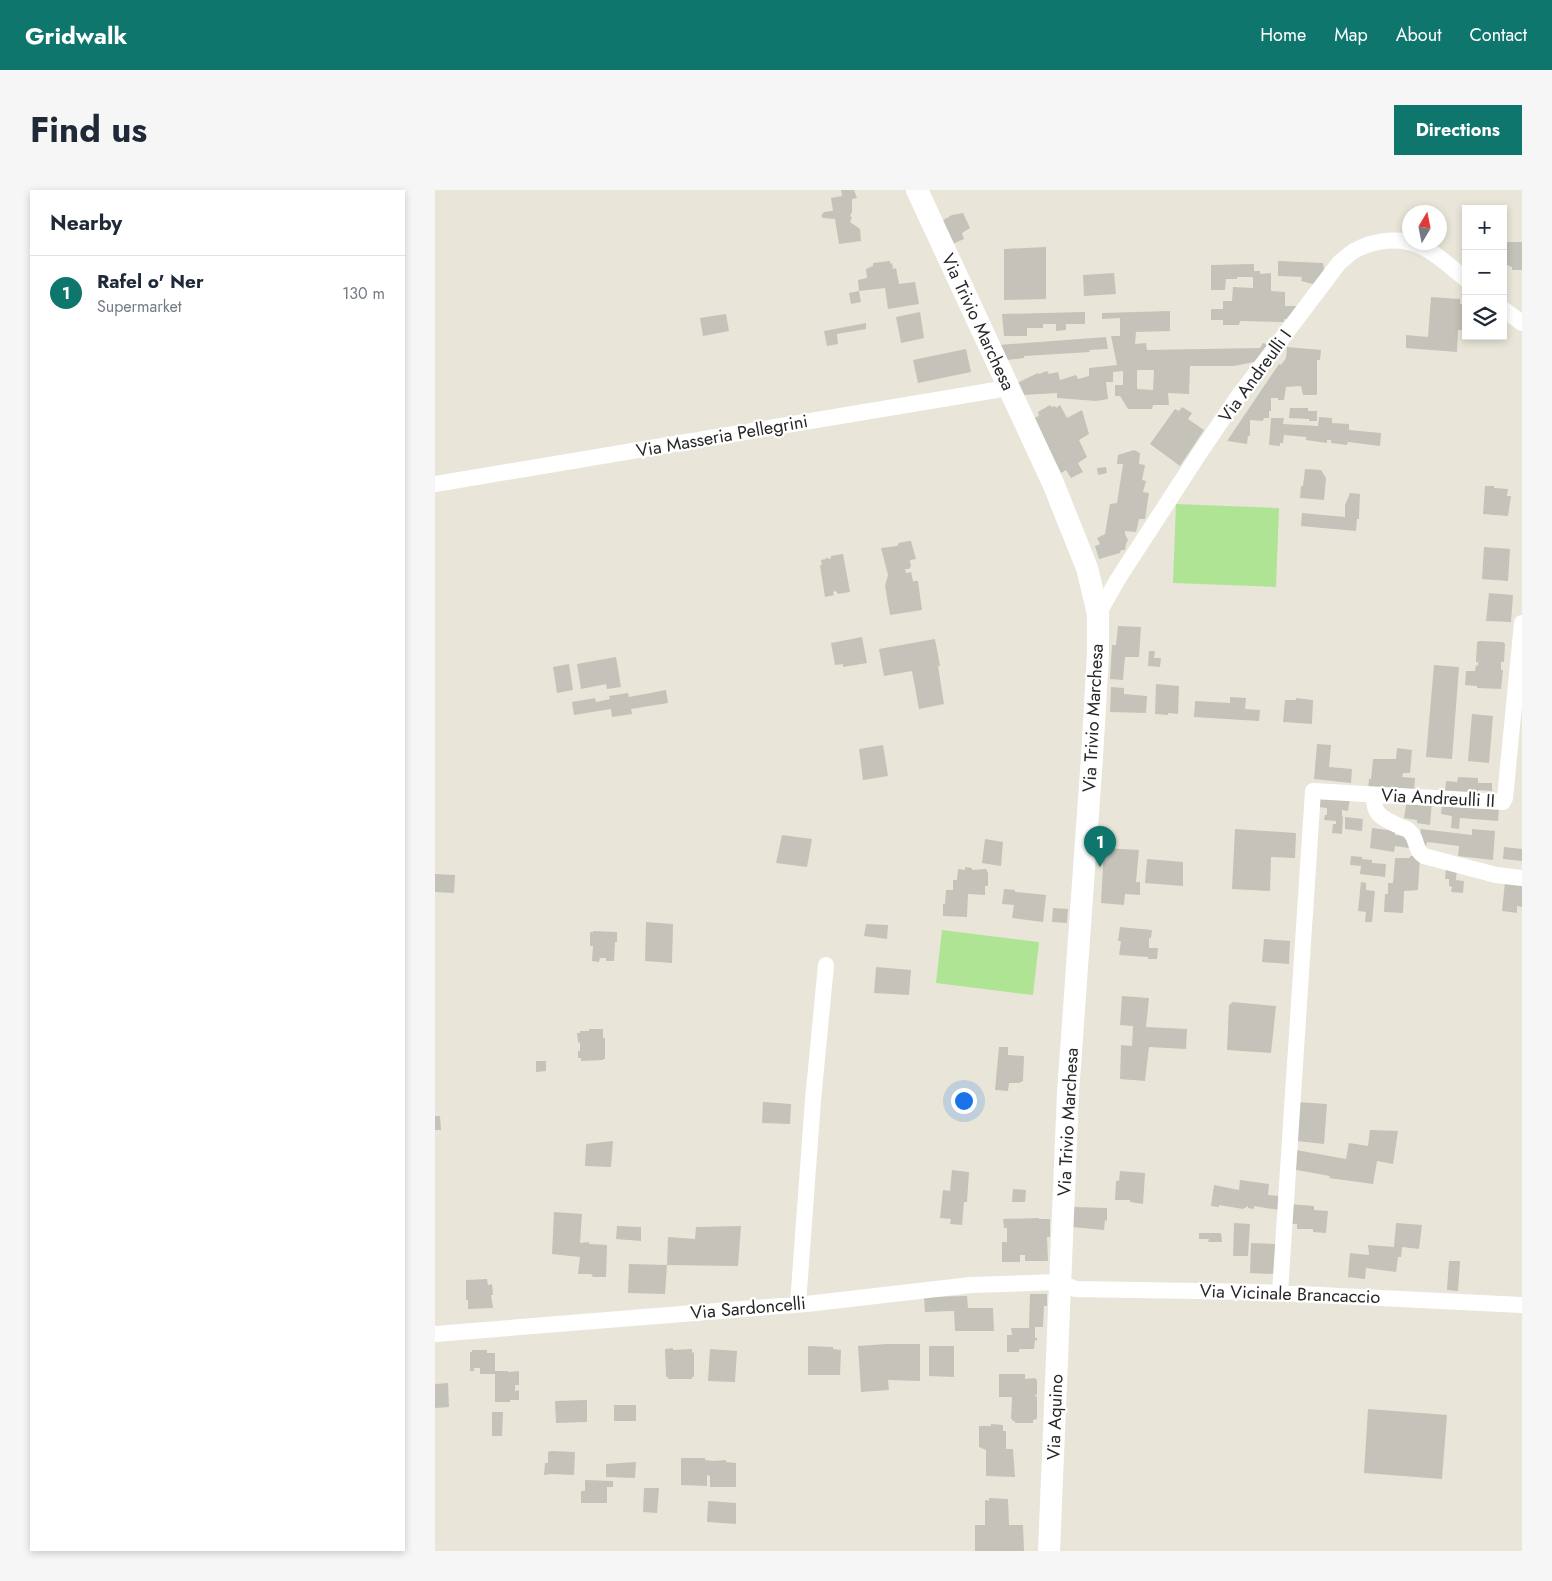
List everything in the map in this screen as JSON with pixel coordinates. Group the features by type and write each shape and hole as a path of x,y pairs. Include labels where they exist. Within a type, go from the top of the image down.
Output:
{"street":[{"name":"Via Trivio Marchesa","path":"917,190 1053,483 1087,568 1098,614 1098,654 1092,757 1068,1093 1060,1282"},
{"name":"Via Andreulli I","path":"1098,614 1118,579 1232,406 1339,263 1353,251 1374,242 1397,240 1419,245 1462,276"},
{"path":"1507,311 1522,323"},
{"name":"Via Masseria Pellegrini","path":"435,484 1008,388"},
{"name":"Via Andreulli II","path":"1280,1292 1313,791 1503,802 1519,693 1522,624"},
{"path":"1374,795 1374,805 1380,817 1412,833 1418,852 1424,856 1496,875 1522,878"},
{"path":"798,1304 813,1100 826,965"},
{"name":"Via Vicinale Brancaccio","path":"1060,1282 1075,1289 1280,1292 1522,1304"},
{"name":"Via Sardoncelli","path":"435,1334 798,1304 971,1286 1060,1282"},
{"name":"Via Aquino","path":"1049,1551 1060,1282"}],"green space":[{"path":"1176,504 1279,508 1276,587 1173,583"},
{"path":"942,930 1039,942 1033,995 936,983"}],"building":[{"path":"841,190 854,190 857,198 852,199 852,212 850,216 852,217 850,222 860,229 861,241 839,244 835,219 823,218 821,216 824,212 833,211 831,198 842,196"},
{"path":"963,213 970,228 962,233 964,239 950,245 940,222 952,215"},
{"path":"1507,242 1522,242 1522,270 1512,270 1512,267 1507,265"},
{"path":"1046,247 1046,299 1004,300 1004,249"},
{"path":"890,261 893,269 896,268 899,284 915,282 919,304 888,309 885,288 859,291 858,280 867,278 866,269 873,266 873,263"},
{"path":"1278,261 1323,263 1325,276 1317,285 1301,281 1302,277 1278,276"},
{"path":"1254,264 1254,271 1260,271 1260,274 1271,273 1271,291 1285,292 1285,306 1299,306 1290,319 1284,319 1284,322 1240,321 1239,325 1223,325 1223,320 1211,320 1211,309 1223,309 1223,301 1232,301 1233,287 1253,288 1253,277 1226,279 1225,290 1211,290 1211,265"},
{"path":"1114,273 1116,294 1084,296 1083,275"},
{"path":"859,291 861,302 851,304 849,293"},
{"path":"1431,297 1460,299 1460,304 1462,304 1462,330 1458,330 1457,352 1406,348 1406,335 1428,337"},
{"path":"1170,311 1170,331 1136,332 1135,344 1146,343 1147,350 1260,348 1263,343 1270,345 1259,361 1234,366 1190,366 1189,394 1168,393 1169,405 1153,405 1152,409 1128,409 1120,396 1115,396 1115,385 1123,385 1123,371 1113,372 1113,382 1106,382 1108,399 1096,401 1057,398 1057,393 1023,395 1017,383 1038,373 1047,371 1049,374 1058,372 1060,380 1076,375 1078,379 1089,376 1089,368 1117,365 1111,336 1120,336 1120,318 1102,319 1102,313","holes":["1137,370 1154,370 1153,390 1137,389"]},
{"path":"920,312 924,338 901,343 896,317"},
{"path":"1085,312 1085,324 1066,324 1066,330 1056,331 1056,324 1043,324 1043,328 1027,328 1027,336 1004,336 1002,314"},
{"path":"726,314 729,331 703,336 700,318"},
{"path":"866,323 866,329 837,334 838,344 827,346 824,331"},
{"path":"1106,337 1108,349 1024,356 1024,358 1006,360 999,345"},
{"path":"1287,347 1321,350 1320,360 1317,360 1317,395 1303,395 1301,386 1286,387 1284,400 1271,398 1269,418 1264,418 1263,421 1250,420 1250,436 1248,436 1247,444 1227,441 1279,364 1281,365 1286,358"},
{"path":"966,349 971,372 918,383 913,360"},
{"path":"1050,405 1056,408 1060,405 1067,418 1082,410 1089,434 1079,440 1087,457 1078,463 1083,472 1071,478 1066,470 1061,473 1034,418 1039,416 1038,412"},
{"path":"1182,407 1192,413 1188,419 1204,430 1180,466 1150,444 1175,409 1179,411"},
{"path":"1290,408 1308,408 1308,411 1317,411 1317,421 1289,418"},
{"path":"1319,417 1332,418 1332,423 1349,424 1349,430 1381,433 1380,446 1348,442 1347,445 1331,443 1331,440 1327,440 1327,443 1306,440 1306,437 1284,435 1283,443 1280,443 1280,446 1269,445 1271,418 1284,418 1283,424 1318,426"},
{"path":"1134,450 1140,453 1139,464 1145,465 1142,480 1146,481 1143,492 1149,493 1145,519 1139,519 1136,532 1125,531 1128,540 1125,550 1099,559 1095,546 1100,544 1097,538 1105,534 1110,504 1117,503 1123,464 1117,464 1118,455"},
{"path":"1106,467 1107,473 1098,475 1097,468"},
{"path":"1305,469 1321,470 1326,478 1324,500 1300,498"},
{"path":"1485,486 1508,489 1507,496 1511,496 1508,516 1483,514"},
{"path":"1350,493 1360,494 1359,519 1357,519 1356,531 1301,526 1302,513 1345,517 1345,505"},
{"path":"911,541 916,559 910,560 911,566 909,569 905,569 906,573 911,572 913,581 918,581 922,610 890,615 885,586 888,575 881,548 897,546 899,543"},
{"path":"1484,547 1510,549 1508,581 1482,579"},
{"path":"843,554 850,592 838,594 836,591 833,592 834,595 825,597 820,565 822,565 821,560 826,559 826,557 829,559 831,556"},
{"path":"1489,593 1513,595 1511,622 1486,621"},
{"path":"1118,626 1141,627 1139,657 1125,657 1123,680 1110,679 1112,645 1116,645"},
{"path":"862,637 867,663 843,667 843,664 835,665 831,643"},
{"path":"935,639 944,704 919,709 912,671 884,676 879,649"},
{"path":"1477,642 1503,642 1505,644 1504,662 1501,662 1501,670 1503,670 1501,689 1477,688 1477,686 1465,685 1466,671 1475,671 1476,665 1478,666 1478,662 1476,662"},
{"path":"1149,651 1155,651 1154,658 1161,658 1160,667 1148,666"},
{"path":"616,657 621,687 607,689 606,684 581,689 577,664"},
{"path":"569,664 573,690 557,693 553,667"},
{"path":"1434,665 1459,667 1452,759 1426,757"},
{"path":"1156,684 1179,686 1178,714 1155,714"},
{"path":"1111,687 1124,688 1124,694 1147,696 1146,713 1110,712"},
{"path":"666,690 668,703 631,709 632,714 612,717 611,709 574,715 572,702 595,698 596,702 610,699 609,696 628,693 629,697"},
{"path":"1230,697 1246,698 1245,709 1260,710 1259,721 1194,717 1195,701 1230,703"},
{"path":"1296,698 1313,700 1312,724 1283,722 1285,700 1296,700"},
{"path":"1472,714 1493,716 1489,763 1468,761"},
{"path":"1317,744 1331,745 1329,767 1352,769 1351,783 1314,779"},
{"path":"883,745 888,776 863,780 859,749"},
{"path":"1397,748 1412,750 1410,773 1403,773 1402,777 1415,778 1414,791 1368,791 1373,759 1396,759"},
{"path":"1458,777 1478,778 1478,783 1492,783 1492,791 1478,790 1478,795 1445,793 1446,781 1457,782"},
{"path":"1320,794 1350,798 1348,811 1342,810 1342,834 1332,833 1333,824 1336,824 1336,821 1324,820 1325,815 1327,815 1327,808 1319,807"},
{"path":"1407,799 1432,802 1430,825 1404,818"},
{"path":"1442,804 1499,808 1498,821 1460,818 1459,829 1451,828 1452,816 1441,814"},
{"path":"1345,817 1363,819 1362,831 1345,829"},
{"path":"1372,828 1395,831 1395,835 1411,837 1409,848 1395,846 1394,852 1370,848"},
{"path":"1235,829 1296,833 1295,858 1271,857 1270,891 1232,889"},
{"path":"1421,829 1472,835 1472,829 1495,831 1493,860 1458,856 1459,846 1427,842 1425,850 1418,848"},
{"path":"782,835 812,839 807,867 776,863"},
{"path":"985,839 1003,842 1001,866 982,863"},
{"path":"1504,847 1522,849 1522,861 1503,859"},
{"path":"1104,848 1139,850 1136,882 1140,882 1140,895 1125,894 1124,905 1101,903"},
{"path":"1351,856 1372,860 1372,863 1386,864 1385,877 1360,874 1361,866 1350,865"},
{"path":"1410,856 1420,857 1418,890 1404,891 1403,913 1384,912 1385,894 1388,894 1388,883 1393,883 1395,858 1410,858"},
{"path":"1147,859 1183,862 1183,886 1145,883"},
{"path":"965,867 972,868 972,870 986,869 988,873 988,886 985,886 985,895 968,894 967,917 943,916 946,890 953,890 953,880 957,880 958,869 965,870"},
{"path":"1446,867 1457,868 1456,880 1464,881 1463,893 1451,892 1452,887 1449,886 1449,879 1445,879"},
{"path":"435,874 455,875 454,893 435,892"},
{"path":"1361,882 1366,883 1366,890 1375,891 1372,922 1365,922 1366,912 1358,911"},
{"path":"1505,882 1522,883 1522,907 1517,906 1517,913 1502,911"},
{"path":"1004,889 1046,895 1043,922 1012,918 1014,905 1002,904"},
{"path":"1053,908 1068,909 1067,923 1052,922"},
{"path":"646,922 673,924 672,963 645,961"},
{"path":"866,924 888,925 887,939 864,936"},
{"path":"1120,927 1152,930 1151,938 1149,938 1149,948 1158,948 1157,959 1119,955"},
{"path":"590,932 617,932 614,961 606,961 606,958 600,958 599,962 592,961 593,946 590,946"},
{"path":"1264,939 1290,941 1289,964 1262,962"},
{"path":"876,967 911,970 909,995 874,993"},
{"path":"1122,996 1149,998 1146,1027 1187,1029 1186,1049 1149,1047 1145,1081 1120,1079 1121,1045 1132,1046 1133,1026 1120,1025"},
{"path":"1233,1002 1276,1006 1271,1053 1227,1050 1229,1005"},
{"path":"589,1029 603,1029 605,1059 603,1060 581,1061 581,1058 578,1058 580,1043 578,1042 577,1033 589,1031"},
{"path":"999,1047 1008,1047 1008,1055 1024,1056 1023,1081 1009,1083 1008,1091 995,1090"},
{"path":"536,1061 546,1061 546,1071 536,1072"},
{"path":"763,1102 791,1104 790,1124 762,1123"},
{"path":"1297,1102 1327,1104 1324,1144 1297,1141"},
{"path":"435,1116 440,1116 441,1130 435,1130"},
{"path":"1370,1130 1398,1131 1393,1164 1377,1161 1373,1184 1329,1178 1330,1176 1291,1169 1296,1150 1346,1159 1349,1143 1368,1146"},
{"path":"613,1141 611,1167 585,1166 586,1144"},
{"path":"952,1170 969,1172 967,1202 964,1202 962,1225 950,1224 951,1219 940,1218 943,1190 950,1191"},
{"path":"1120,1171 1145,1173 1143,1204 1130,1202 1130,1200 1115,1200 1116,1181 1119,1181"},
{"path":"1240,1180 1269,1184 1268,1195 1281,1196 1279,1210 1254,1206 1254,1209 1248,1208 1248,1206 1243,1209 1219,1205 1219,1207 1211,1206 1214,1185 1239,1190"},
{"path":"1013,1189 1026,1190 1025,1202 1012,1202"},
{"path":"1289,1204 1314,1206 1314,1210 1328,1211 1326,1233 1313,1232 1313,1229 1297,1229 1297,1224 1288,1224"},
{"path":"1074,1207 1107,1208 1107,1221 1105,1220 1104,1230 1072,1227"},
{"path":"554,1212 582,1214 580,1243 589,1242 589,1244 607,1245 606,1277 578,1274 580,1257 552,1254"},
{"path":"1003,1219 1050,1219 1050,1237 1047,1237 1048,1261 1025,1261 1025,1255 1020,1255 1020,1262 1002,1262 1002,1242 1007,1242 1007,1228 1004,1228"},
{"path":"1234,1223 1250,1224 1248,1256 1233,1256"},
{"path":"1396,1223 1422,1225 1419,1249 1402,1247 1401,1257 1398,1257 1396,1272 1366,1268 1365,1279 1348,1277 1350,1253 1369,1255 1368,1245 1394,1247"},
{"path":"617,1226 641,1227 641,1241 616,1239"},
{"path":"741,1226 738,1266 667,1265 668,1237 695,1239 696,1227"},
{"path":"1199,1233 1221,1233 1222,1242 1208,1242 1209,1239 1199,1239"},
{"path":"1251,1243 1276,1244 1274,1274 1250,1273"},
{"path":"1449,1261 1460,1261 1458,1291 1447,1290"},
{"path":"629,1264 667,1265 665,1294 628,1293"},
{"path":"487,1279 488,1285 492,1284 493,1308 468,1309 466,1280"},
{"path":"1030,1294 1047,1294 1047,1306 1044,1306 1043,1327 1035,1327 1035,1338 1037,1338 1037,1341 1035,1340 1034,1349 1019,1349 1019,1352 1007,1352 1007,1335 1012,1335 1011,1328 1029,1328"},
{"path":"967,1296 968,1308 993,1308 994,1331 955,1331 954,1311 925,1312 924,1297"},
{"path":"920,1344 920,1381 888,1380 889,1390 861,1392 858,1346"},
{"path":"808,1346 833,1347 833,1349 841,1350 840,1375 808,1375"},
{"path":"929,1346 954,1346 954,1377 929,1376"},
{"path":"673,1348 673,1350 692,1349 692,1353 694,1352 694,1377 692,1379 668,1379 666,1377 665,1349"},
{"path":"710,1349 737,1351 735,1382 708,1381"},
{"path":"472,1350 487,1350 487,1353 495,1353 495,1371 519,1371 519,1385 515,1385 515,1391 519,1390 519,1400 495,1402 495,1374 480,1374 480,1368 474,1368 474,1371 470,1371 470,1352"},
{"path":"999,1374 1025,1374 1025,1379 1035,1378 1037,1380 1037,1394 1034,1397 1037,1396 1037,1419 1033,1420 1033,1423 1015,1423 1015,1421 1012,1421 1012,1397 999,1397"},
{"path":"448,1383 449,1407 435,1408 435,1384"},
{"path":"587,1400 587,1422 556,1423 555,1401"},
{"path":"614,1405 636,1405 636,1421 614,1421"},
{"path":"1368,1409 1447,1415 1442,1479 1364,1473"},
{"path":"492,1412 503,1412 502,1436 492,1436"},
{"path":"991,1424 1003,1425 1003,1431 1006,1431 1006,1449 1013,1449 1015,1477 986,1476 986,1450 979,1447 979,1426 991,1426"},
{"path":"548,1452 575,1452 574,1475 544,1475 545,1463 548,1463"},
{"path":"681,1458 705,1458 705,1460 726,1460 726,1462 736,1463 736,1487 710,1487 710,1476 707,1475 707,1486 681,1485"},
{"path":"636,1462 635,1478 606,1477 606,1464"},
{"path":"585,1480 613,1481 613,1487 607,1487 607,1503 581,1503 581,1491 585,1491"},
{"path":"644,1488 659,1488 657,1513 643,1512"},
{"path":"989,1498 1008,1499 1009,1525 1023,1525 1024,1551 975,1551 975,1525 985,1525 985,1500 989,1501"},
{"path":"708,1501 736,1503 736,1524 707,1522"}],"place":[{"name":"Rafel o' Ner","path":"1100,867"}]}
